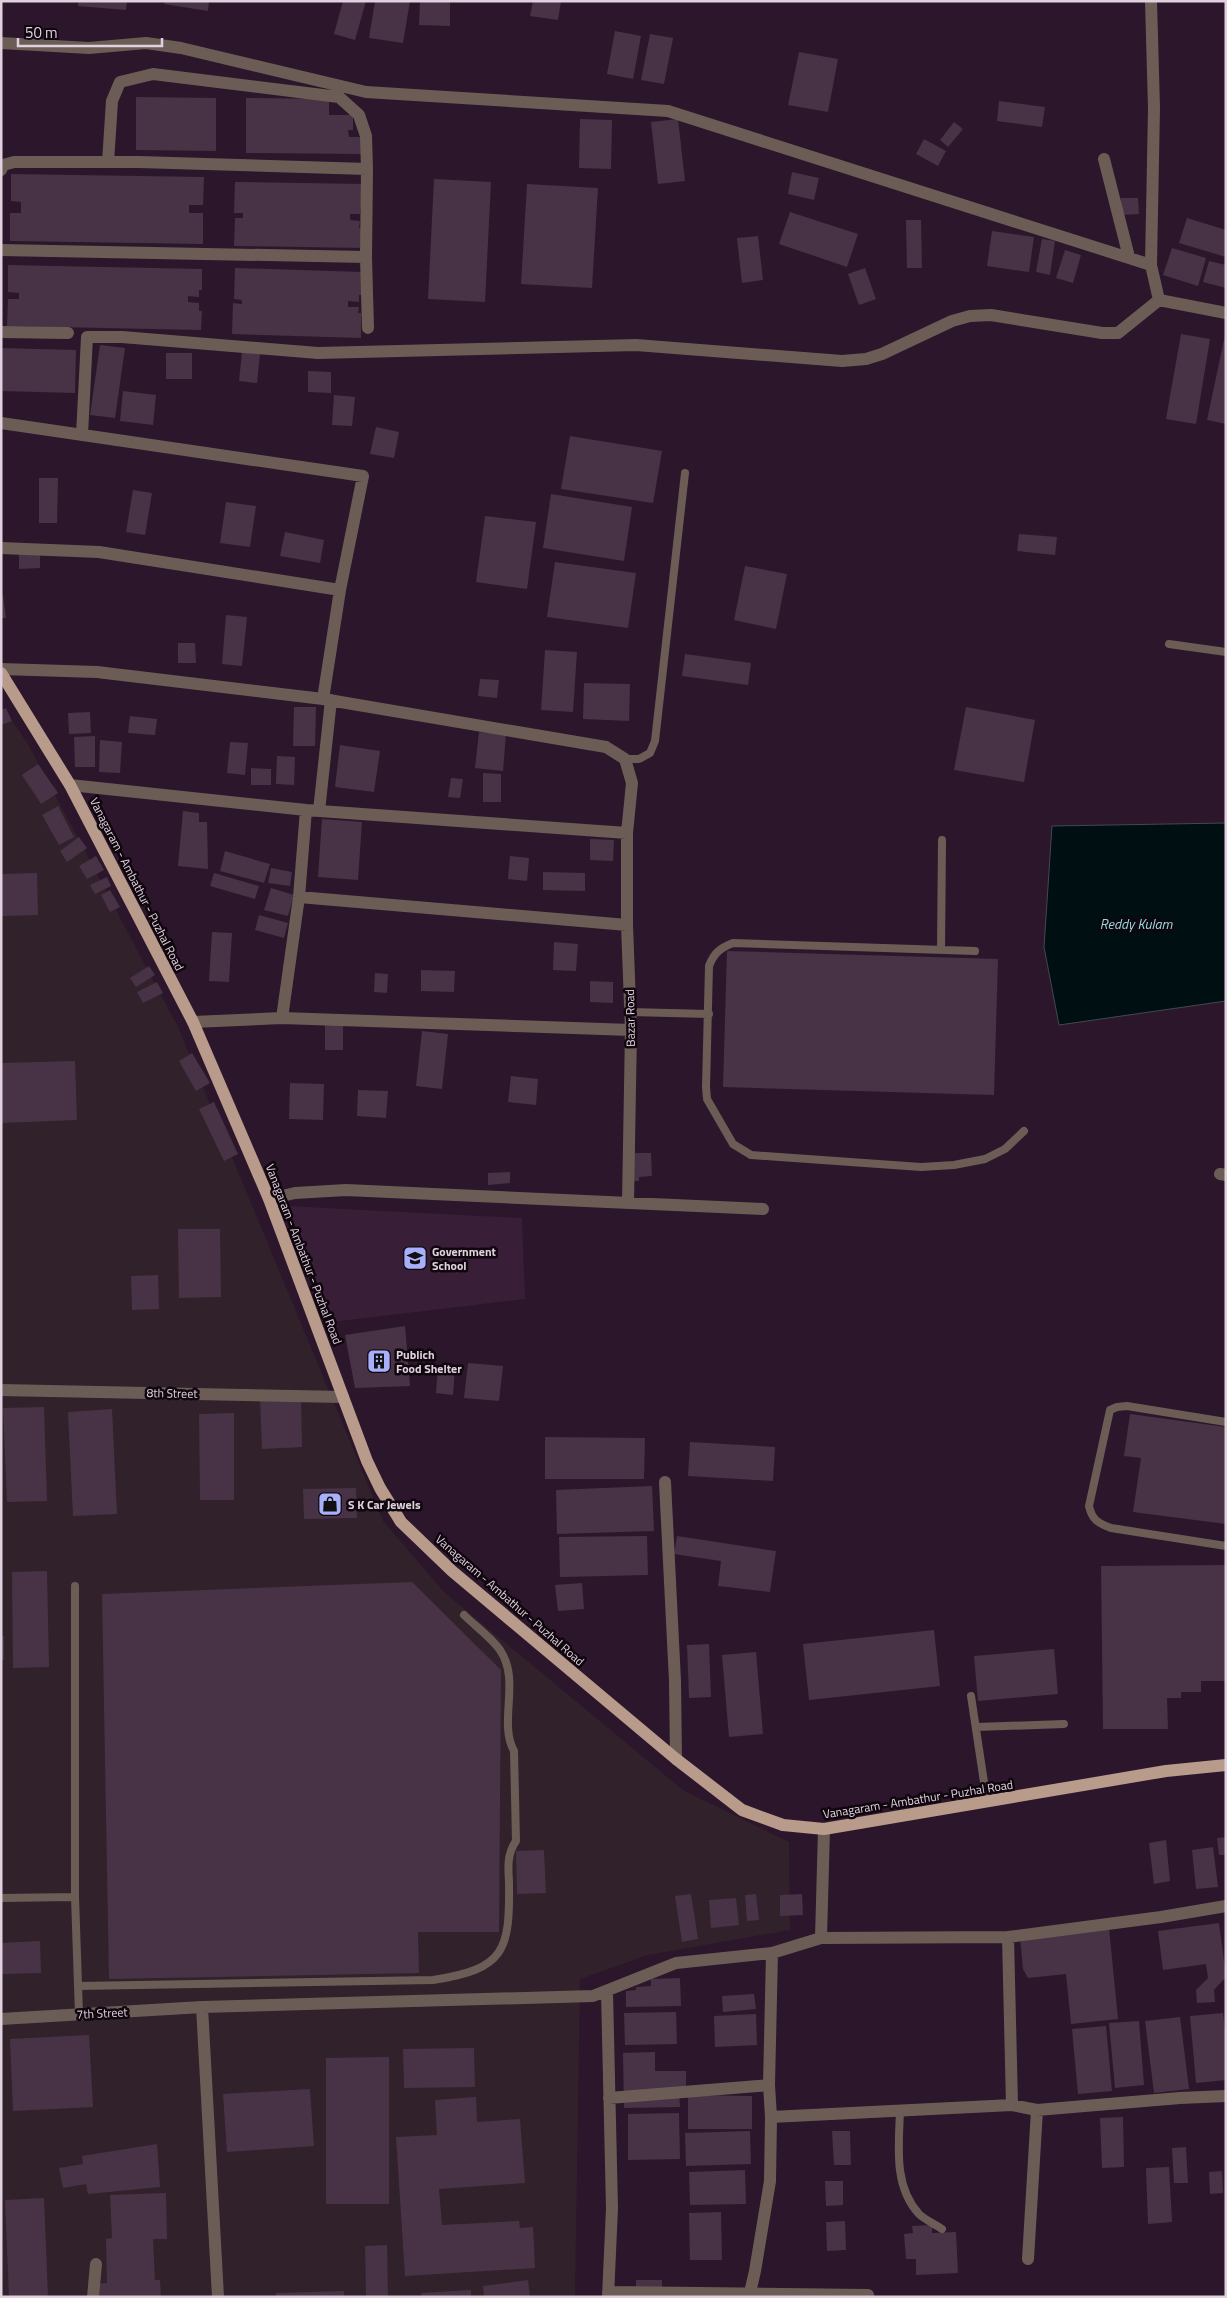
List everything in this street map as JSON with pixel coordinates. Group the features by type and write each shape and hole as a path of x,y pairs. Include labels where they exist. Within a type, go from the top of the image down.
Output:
{"main road":[{"name":"Vanagaram - Ambathur - Puzhal Road","path":"1,673 70,785 193,1022 269,1199 367,1461 380,1488 401,1522 452,1571 676,1759 742,1810 784,1825 824,1829 1166,1771 1226,1765"}],"street":[{"path":"1151,1 1154,108 1151,265 1159,300"},
{"path":"1,43 89,48 146,43 181,48 366,92 668,111 1151,265"},
{"path":"108,162 112,101 120,82 153,74 339,97 359,115 366,136 368,328"},
{"path":"1104,159 1129,257"},
{"path":"1,170 3,165 14,162 108,162 366,169"},
{"path":"1,250 366,256"},
{"path":"82,435 87,338 122,337 318,353 636,344 842,361 866,359 882,354 952,321 970,316 991,315 1102,333 1118,333 1159,300 1226,313"},
{"path":"1,332 68,333"},
{"path":"1,423 363,476 340,590 327,699 319,811"},
{"path":"1,548 99,552 340,590"},
{"path":"1,669 97,672 327,699 606,747 625,759"},
{"name":"Bazar Road","path":"625,759 632,783 627,833 627,925 631,1030 628,1202"},
{"path":"70,785 306,810 627,833"},
{"path":"282,1018 299,897 306,810"},
{"path":"299,897 627,925"},
{"path":"193,1022 282,1018 631,1030"},
{"path":"269,1199 295,1193 346,1190 764,1209"},
{"name":"8th Street","path":"1,1390 343,1396"},
{"path":"665,1482 675,1681 676,1759"},
{"path":"821,1938 824,1829"},
{"name":"7th Street","path":"1,2019 202,2007 593,1996 676,1963 772,1953 821,1938 1008,1937 1161,1917 1226,1906"},
{"path":"1008,1937 1012,2105"},
{"path":"749,2295 755,2271 770,2181 771,2117 769,2085 772,1953"},
{"path":"607,1992 612,2208 608,2295 868,2295"},
{"path":"202,2007 218,2297"},
{"path":"609,2098 769,2085"},
{"path":"771,2117 1012,2105 1037,2110 1226,2096"},
{"path":"1028,2258 1037,2110"},
{"path":"93,2297 96,2264"}],"lane":[{"path":"625,759 639,759 650,753 655,741 685,473"},
{"path":"1169,644 1226,652"},
{"path":"941,950 942,840"},
{"path":"975,951 733,943 720,948 712,956 709,966 707,1098 733,1144 751,1155 921,1167 954,1165 985,1159 1005,1149 1024,1130"},
{"path":"630,1012 709,1014"},
{"path":"1226,1422 1127,1406 1110,1410 1090,1506 1091,1516 1097,1522 1111,1528 1226,1546"},
{"path":"75,1586 76,1897 79,2014"},
{"path":"78,1986 433,1980 460,1976 490,1964 501,1952 507,1927 509,1911 508,1863 510,1850 516,1841 514,1751 509,1741 510,1684 506,1662 499,1649 464,1615"},
{"path":"971,1696 987,1802"},
{"path":"976,1727 1064,1724"},
{"path":"1,1898 76,1897"},
{"path":"900,2110 899,2171 906,2194 920,2215 942,2228"}],"shaded area":[{"path":"1,705 28,744 178,1027 383,1521 444,1592 683,1790 789,1842 790,1930 648,1955 580,1979 575,2297 1,2297"},
{"name":"Government School","path":"287,1206 522,1218 525,1299 332,1322"}],"water":[{"name":"Reddy Kulam","path":"1226,823 1226,1001 1059,1025 1044,947 1052,826"}],"building":[{"path":"78,1 127,1 126,10 78,6"},
{"path":"165,1 209,1 208,11 164,4"},
{"path":"343,1 366,1 355,40 334,34"},
{"path":"375,1 410,1 403,43 369,38"},
{"path":"420,1 450,1 450,26 419,25"},
{"path":"533,1 561,1 558,20 530,16"},
{"path":"615,31 641,36 633,79 607,74"},
{"path":"650,34 673,38 664,84 641,80"},
{"path":"799,52 838,59 828,112 788,105"},
{"path":"136,97 216,98 216,151 136,150"},
{"path":"246,98 329,99 329,115 353,115 353,130 348,130 349,137 362,137 362,154 246,153"},
{"path":"999,101 1045,107 1042,127 997,121"},
{"path":"580,119 612,120 611,169 579,168"},
{"path":"678,119 685,181 658,184 651,122"},
{"path":"954,122 963,129 948,147 940,140"},
{"path":"924,139 946,151 938,166 916,154"},
{"path":"792,172 819,178 814,200 788,194"},
{"path":"11,174 204,177 203,205 189,205 189,213 203,213 203,244 10,241 10,213 21,213 21,202 11,201"},
{"path":"434,179 491,182 485,302 428,299"},
{"path":"235,182 364,184 364,209 360,209 360,214 350,214 350,220 360,221 359,228 363,228 363,248 234,246 235,218 243,218 243,213 234,213"},
{"path":"527,184 598,188 592,288 521,284"},
{"path":"1121,198 1138,198 1139,214 1121,215"},
{"path":"790,212 858,234 847,267 779,244"},
{"path":"1187,218 1226,230 1226,257 1179,243"},
{"path":"906,220 921,220 922,268 907,268"},
{"path":"992,231 1034,237 1029,272 987,266"},
{"path":"758,236 763,280 742,283 737,238"},
{"path":"1042,239 1055,241 1050,275 1036,272"},
{"path":"1172,248 1206,258 1198,286 1163,275"},
{"path":"1065,250 1081,255 1073,283 1056,278"},
{"path":"1209,261 1226,265 1226,288 1203,282"},
{"path":"8,265 202,269 202,290 199,290 199,297 188,296 188,302 199,303 199,311 202,311 201,330 7,326 8,299 19,299 19,293 8,292"},
{"path":"235,268 363,272 362,295 359,295 359,302 348,301 348,307 359,307 358,313 361,313 361,338 232,334 233,303 242,304 242,300 234,299"},
{"path":"865,268 876,299 859,305 848,274"},
{"path":"1181,334 1210,339 1196,424 1166,419"},
{"path":"1226,335 1226,424 1207,420"},
{"path":"100,345 125,348 115,418 90,415"},
{"path":"1,348 76,350 75,393 1,391"},
{"path":"242,352 260,354 257,383 239,381"},
{"path":"166,353 192,353 192,379 166,379"},
{"path":"308,371 331,372 331,393 308,392"},
{"path":"123,391 156,395 153,425 120,421"},
{"path":"334,395 355,397 352,426 332,425"},
{"path":"376,427 399,432 394,458 370,454"},
{"path":"570,436 662,451 653,503 561,489"},
{"path":"39,478 58,478 57,523 39,523"},
{"path":"133,490 152,493 145,535 126,532"},
{"path":"551,494 632,507 624,561 543,548"},
{"path":"226,502 256,506 250,547 220,543"},
{"path":"485,516 536,522 527,589 476,582"},
{"path":"285,532 324,540 320,563 280,556"},
{"path":"1019,534 1057,537 1055,555 1017,551"},
{"path":"19,549 40,550 40,568 19,569"},
{"path":"555,562 636,573 628,628 547,617"},
{"path":"745,566 787,574 776,629 734,620"},
{"path":"1,594 3,594 6,618 1,618"},
{"path":"226,615 247,617 242,666 222,664"},
{"path":"178,643 195,643 196,663 178,663"},
{"path":"545,650 577,652 573,712 541,710"},
{"path":"685,654 751,663 748,685 682,676"},
{"path":"480,679 499,680 497,698 478,696"},
{"path":"584,683 630,684 629,721 583,719"},
{"path":"294,707 316,707 315,746 293,746"},
{"path":"966,707 1035,720 1024,782 954,770"},
{"path":"6,708 12,721 1,725 1,710"},
{"path":"90,712 91,733 69,734 68,713"},
{"path":"130,716 157,719 155,735 128,733"},
{"path":"479,732 506,734 503,771 475,768"},
{"path":"95,736 95,767 75,767 74,737"},
{"path":"100,740 122,742 120,773 99,772"},
{"path":"230,742 248,743 245,775 227,773"},
{"path":"340,745 380,751 374,792 335,787"},
{"path":"277,756 295,757 294,785 276,784"},
{"path":"38,764 58,793 41,804 22,775"},
{"path":"251,768 271,769 271,785 251,785"},
{"path":"483,773 501,774 501,802 483,802"},
{"path":"451,778 463,779 460,798 448,797"},
{"path":"58,806 74,837 59,845 42,815"},
{"path":"183,811 199,813 199,822 207,822 208,869 178,866"},
{"path":"322,819 362,822 358,880 318,877"},
{"path":"79,837 87,848 67,862 60,851"},
{"path":"590,839 614,840 613,861 590,860"},
{"path":"225,851 270,864 264,883 220,871"},
{"path":"96,856 104,870 87,879 79,866"},
{"path":"510,856 529,858 527,881 508,879"},
{"path":"271,868 292,872 290,886 268,883"},
{"path":"543,872 585,873 585,891 543,890"},
{"path":"37,873 38,915 1,916 1,874"},
{"path":"214,873 259,886 255,899 210,886"},
{"path":"107,877 111,886 95,894 90,885"},
{"path":"271,888 294,895 288,916 264,910"},
{"path":"110,890 120,907 110,912 101,895"},
{"path":"259,915 288,923 284,938 255,930"},
{"path":"212,932 232,933 229,982 209,981"},
{"path":"554,942 578,944 576,971 553,970"},
{"path":"727,951 998,959 994,1095 723,1087"},
{"path":"149,966 155,975 136,987 130,978"},
{"path":"421,970 455,971 454,992 421,991"},
{"path":"375,973 388,974 387,993 374,992"},
{"path":"590,981 613,982 613,1003 590,1002"},
{"path":"157,982 163,993 143,1003 137,992"},
{"path":"343,1020 343,1050 325,1050 325,1021"},
{"path":"422,1031 448,1034 442,1089 416,1086"},
{"path":"192,1053 210,1083 196,1091 179,1061"},
{"path":"75,1061 77,1120 1,1123 1,1063"},
{"path":"511,1076 538,1079 536,1105 508,1102"},
{"path":"290,1083 324,1084 323,1120 289,1119"},
{"path":"358,1090 388,1091 386,1118 357,1116"},
{"path":"214,1102 238,1154 224,1161 199,1109"},
{"path":"630,1153 651,1153 652,1176 639,1177 639,1181 630,1181"},
{"path":"510,1172 510,1183 488,1185 488,1173"},
{"path":"178,1229 220,1229 221,1297 179,1298"},
{"path":"158,1275 159,1309 132,1310 131,1276"},
{"name":"Publich Food Shelter","path":"405,1326 410,1386 355,1388 345,1335"},
{"path":"468,1363 503,1366 499,1401 464,1398"},
{"path":"438,1367 455,1368 453,1395 436,1393"},
{"path":"260,1398 301,1398 302,1447 262,1449"},
{"path":"44,1407 47,1501 7,1502 3,1408"},
{"path":"112,1409 117,1514 73,1516 68,1412"},
{"path":"234,1413 234,1500 200,1500 199,1414"},
{"path":"1130,1414 1226,1427 1226,1524 1133,1512 1141,1458 1124,1456"},
{"path":"545,1437 645,1438 644,1479 545,1479"},
{"path":"690,1442 775,1447 773,1481 688,1476"},
{"path":"652,1486 654,1531 557,1534 556,1490"},
{"name":"S K Car Jewels","path":"356,1488 357,1518 304,1519 303,1489"},
{"path":"647,1536 648,1575 560,1577 559,1537"},
{"path":"677,1536 776,1551 770,1592 718,1586 721,1561 674,1554"},
{"path":"1226,1565 1226,1681 1201,1681 1201,1692 1181,1692 1181,1698 1167,1698 1168,1729 1103,1729 1101,1566"},
{"path":"47,1571 49,1667 13,1668 12,1572"},
{"path":"412,1582 501,1670 499,1932 418,1932 419,1973 109,1979 102,1594"},
{"path":"582,1583 584,1609 558,1611 555,1585"},
{"path":"934,1630 940,1686 809,1700 803,1644"},
{"path":"1,1636 4,1636 4,1660 1,1660"},
{"path":"709,1644 711,1697 689,1698 687,1645"},
{"path":"1054,1649 1058,1694 978,1701 974,1656"},
{"path":"756,1652 763,1734 729,1737 722,1655"},
{"path":"1226,1837 1226,1855 1219,1855 1217,1838"},
{"path":"1166,1840 1170,1881 1154,1884 1149,1843"},
{"path":"1213,1847 1218,1887 1196,1889 1192,1850"},
{"path":"544,1850 546,1893 517,1894 516,1851"},
{"path":"691,1894 698,1939 682,1942 675,1896"},
{"path":"756,1894 759,1920 747,1921 745,1895"},
{"path":"802,1894 803,1915 780,1916 780,1895"},
{"path":"736,1898 739,1925 711,1928 709,1900"},
{"path":"1219,1923 1226,1977 1214,1990 1215,2002 1197,2003 1196,1990 1208,1978 1206,1964 1163,1970 1158,1931"},
{"path":"1109,1928 1118,2019 1071,2024 1066,1974 1028,1978 1023,1969 1020,1937"},
{"path":"40,1941 41,1973 1,1974 1,1943"},
{"path":"680,1978 681,2006 626,2007 626,1991 636,1990 636,1987 651,1986 651,1979"},
{"path":"754,1994 756,2009 723,2012 722,1996"},
{"path":"676,2012 677,2044 625,2045 624,2013"},
{"path":"1223,2013 1226,2042 1226,2080 1196,2083 1190,2016"},
{"path":"756,2014 757,2045 715,2047 714,2016"},
{"path":"1180,2017 1189,2089 1154,2093 1145,2021"},
{"path":"1139,2021 1144,2085 1115,2088 1109,2023"},
{"path":"1106,2026 1112,2091 1078,2094 1072,2029"},
{"path":"89,2035 93,2107 13,2111 10,2039"},
{"path":"474,2048 475,2087 404,2088 403,2049"},
{"path":"655,2052 655,2071 686,2071 686,2091 679,2091 680,2107 624,2108 623,2053"},
{"path":"389,2057 389,2204 326,2204 326,2058"},
{"path":"310,2089 314,2146 227,2152 223,2094"},
{"path":"688,2095 752,2096 752,2129 688,2129"},
{"path":"476,2097 477,2122 520,2119 525,2183 439,2189 442,2225 519,2221 520,2228 533,2227 535,2268 405,2276 396,2137 437,2135 435,2100"},
{"path":"679,2113 680,2159 628,2160 628,2114"},
{"path":"1123,2117 1124,2167 1102,2168 1100,2118"},
{"path":"750,2131 751,2164 686,2166 685,2133"},
{"path":"832,2131 850,2131 851,2165 834,2165"},
{"path":"157,2144 160,2187 88,2194 86,2184 63,2188 59,2168 83,2164 82,2156"},
{"path":"1186,2147 1188,2183 1174,2183 1172,2148"},
{"path":"1169,2167 1172,2222 1148,2224 1146,2168"},
{"path":"745,2170 746,2204 690,2205 689,2172"},
{"path":"1222,2171 1223,2193 1210,2194 1209,2172"},
{"path":"825,2181 843,2181 843,2205 826,2206"},
{"path":"166,2193 167,2239 153,2239 155,2280 160,2280 161,2297 97,2297 96,2284 107,2283 106,2239 112,2238 110,2195"},
{"path":"44,2198 48,2297 9,2297 5,2200"},
{"path":"721,2212 722,2260 690,2260 689,2213"},
{"path":"845,2221 846,2250 827,2251 826,2222"},
{"path":"932,2225 932,2233 956,2232 958,2273 916,2275 916,2259 906,2259 904,2234 913,2233 912,2226"},
{"path":"387,2245 388,2297 366,2297 365,2246"},
{"path":"528,2280 530,2297 484,2297 483,2286"},
{"path":"636,2280 662,2280 662,2297 636,2297"},
{"path":"471,2290 471,2297 422,2297 421,2293"},
{"path":"344,2291 344,2297 276,2297 276,2293"}],"place":[{"name":"Government School","path":"415,1258"},
{"name":"Publich Food Shelter","path":"379,1361"},
{"name":"S K Car Jewels","path":"330,1504"}]}
